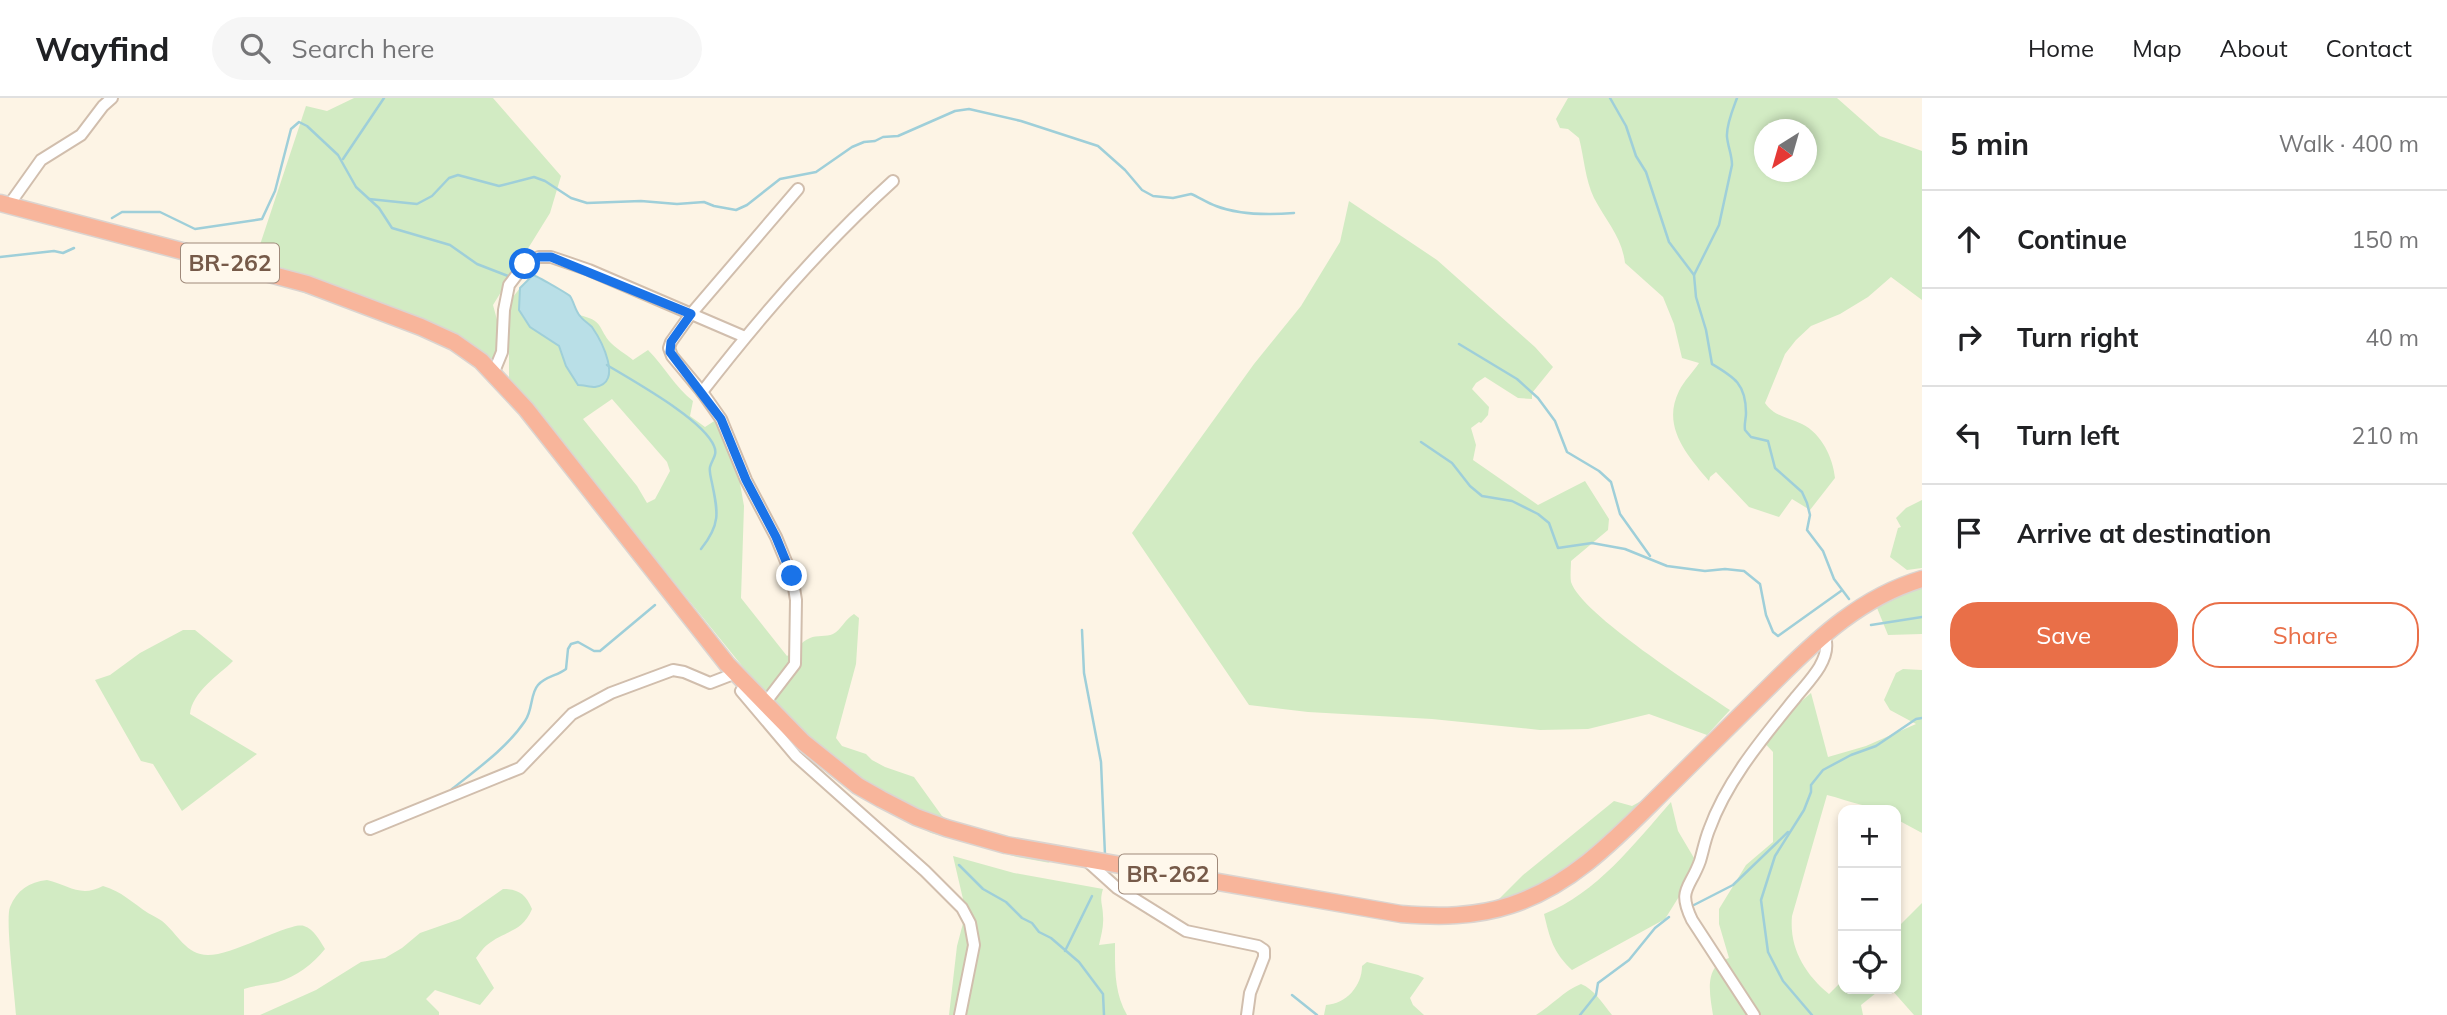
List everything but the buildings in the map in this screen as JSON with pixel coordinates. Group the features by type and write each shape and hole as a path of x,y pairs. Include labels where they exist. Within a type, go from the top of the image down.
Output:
{"highway":[{"name":"BR-262","path":"5,204 307,284 454,342 481,361 526,409 751,692 831,766 858,786 916,817 1006,845 1401,914 1463,916 1513,905 1557,884 1612,841 1822,635 1879,596 1922,579"}],"street":[{"path":"5,204 41,160 81,135 112,98"},
{"path":"702,392 745,337 861,210 893,181"},
{"path":"751,692 795,664 795,588 776,537 746,480 721,419 672,356 669,348 691,314 798,189"},
{"path":"493,374 502,352 506,293 509,285 531,259 551,257 745,337"},
{"path":"1754,1015 1692,920 1684,895 1699,864 1708,831 1727,791 1753,750 1825,657 1826,642 1822,635"},
{"path":"370,829 520,768 572,714 632,684 673,670 710,683 751,692 796,756 845,803 925,871 962,908 971,923 974,945 960,1015"},
{"path":"1086,860 1132,898 1186,931 1258,946 1264,950 1264,957 1250,993 1247,1015"}],"green space":[{"path":"354,98 493,98 561,176 550,213 493,305 499,327 500,363 482,364 440,338 250,275 306,106 327,111"},
{"path":"1568,98 1837,98 1880,136 1922,151 1922,300 1891,277 1868,297 1840,314 1811,326 1785,354 1765,403 1777,414 1809,428 1821,440 1829,455 1835,478 1810,510 1792,499 1779,517 1749,507 1716,472 1709,481 1686,451 1675,429 1674,404 1681,387 1699,363 1682,358 1674,324 1663,297 1625,263 1617,237 1591,191 1579,138 1568,129 1560,128 1556,119"},
{"path":"1349,201 1437,260 1535,347 1553,367 1532,393 1532,399 1518,398 1485,377 1476,383 1472,389 1489,407 1488,415 1481,423 1471,428 1476,445 1473,460 1538,505 1585,481 1609,519 1608,530 1571,561 1571,582 1579,596 1618,631 1730,710 1707,735 1649,714 1588,729 1540,730 1249,705 1132,533 1254,364 1301,306 1340,242"},
{"path":"520,288 519,310 524,319 559,346 566,366 578,385 594,387 598,356 594,332 579,315 596,322 611,344 633,360 648,350 693,401 690,416 705,427 722,416 738,472 744,506 741,598 787,656 810,638 833,634 854,614 859,618 856,664 836,738 842,746 866,754 885,767 914,777 942,816 953,824 1032,853 1050,863 1017,857 931,833 888,811 798,735 550,429 509,385 509,302","holes":["612,399 667,462 670,471 655,499 647,503 637,486 583,419"]},
{"path":"1922,500 1922,568 1907,570 1890,557 1898,528 1901,527 1896,518 1906,508"},
{"path":"1922,586 1922,634 1888,635 1875,603"},
{"path":"183,630 195,630 233,661 201,691 190,714 257,754 182,811 153,764 141,761 95,680 110,675 140,653"},
{"path":"1903,669 1922,670 1922,833 1901,822 1901,805 1863,805 1827,795 1792,916 1793,939 1800,960 1829,994 1838,985 1838,994 1875,994 1861,1005 1863,1015 1713,1015 1710,990 1712,974 1715,967 1729,958 1719,924 1719,909 1746,865 1773,842 1773,752 1759,737 1811,693 1828,757 1866,746 1916,724 1890,710 1884,700 1896,673"},
{"path":"1661,790 1570,884 1495,903 1523,875 1614,801 1632,806"},
{"path":"1671,802 1678,831 1694,858 1685,887 1665,919 1572,970 1553,945 1544,914 1581,894 1614,866"},
{"path":"953,856 1014,873 1103,889 1103,923 1099,945 1115,943 1117,989 1127,1015 949,1015 957,946 966,912"},
{"path":"47,880 81,891 103,886 116,891 162,921 188,948 200,954 219,954 297,926 311,930 325,949 310,965 291,977 244,989 244,1015 16,1015 9,942 10,907 24,888"},
{"path":"503,889 521,893 532,909 523,923 487,945 476,958 494,988 480,1005 435,990 426,999 439,1015 260,1015 316,990 361,962 385,958 420,933 460,919"},
{"path":"1922,903 1922,1015 1914,1015 1895,994 1901,994 1901,924"},
{"path":"1367,962 1424,978 1410,998 1413,1005 1424,1015 1324,1015 1326,1005 1340,1001 1352,993 1362,966"},
{"path":"1581,984 1594,993 1612,1015 1536,1015 1569,990"}],"water":[{"path":"533,275 570,296 578,314 592,327 608,360 608,378 604,384 595,387 578,385 566,366 559,346 530,327 519,310 520,288"}],"waterway":[{"path":"343,159 384,98"},
{"path":"1610,98 1626,126 1636,156 1646,172 1669,242 1694,275 1696,297 1712,364 1727,373 1741,388 1746,413 1745,430 1751,437 1768,441 1775,468 1802,492 1810,515 1807,530 1823,551 1834,579 1849,599"},
{"path":"1694,275 1719,225 1732,165 1728,127 1737,98"},
{"path":"369,199 417,204 432,196 449,178 458,175 499,186 534,177 571,198 587,203 704,202 736,210 747,205 780,179 816,172 852,147 883,137 898,136 955,111 969,109 1021,121 1098,146 1125,170 1142,190 1153,196 1173,198 1191,194 1213,205 1244,213 1294,213"},
{"path":"112,218 122,212 160,212 195,229 262,219 275,191 291,129 299,122 307,126 338,155 356,187 379,208 392,228 450,245 477,264 508,276"},
{"path":"0,257 54,251 63,253 74,248"},
{"path":"1459,344 1517,379 1538,398 1555,421 1567,452 1599,471 1611,482 1620,514 1650,556"},
{"path":"607,365 682,413 707,435 714,446 715,454 710,470 716,518 712,532 701,549"},
{"path":"1421,442 1452,463 1470,486 1482,496 1512,501 1538,514 1549,523 1558,548 1592,543 1625,549 1667,566 1705,571 1744,571 1760,584 1766,615 1773,632 1778,636 1841,591"},
{"path":"452,789 491,758 518,731 528,717 538,685 566,669 571,644 578,642 594,651 600,651 655,605"},
{"path":"1871,625 1922,617"},
{"path":"1082,630 1084,673 1101,762 1105,855"},
{"path":"1812,1015 1783,981 1768,952 1761,900 1775,856 1804,810 1811,785 1823,770 1851,755 1876,746 1916,719 1922,718"},
{"path":"1692,906 1733,885 1788,832"},
{"path":"959,865 983,889 1006,902 1039,932 1051,938 1079,962 1103,994 1104,1015"},
{"path":"1065,951 1092,896"},
{"path":"1580,1015 1596,995 1598,983 1629,960 1655,928 1669,917"},
{"path":"1292,995 1317,1015"}],"route":[{"path":"525,264 531,259 551,257 589,270 691,314 671,342 670,352 721,419 746,480 776,537 792,576"}]}
